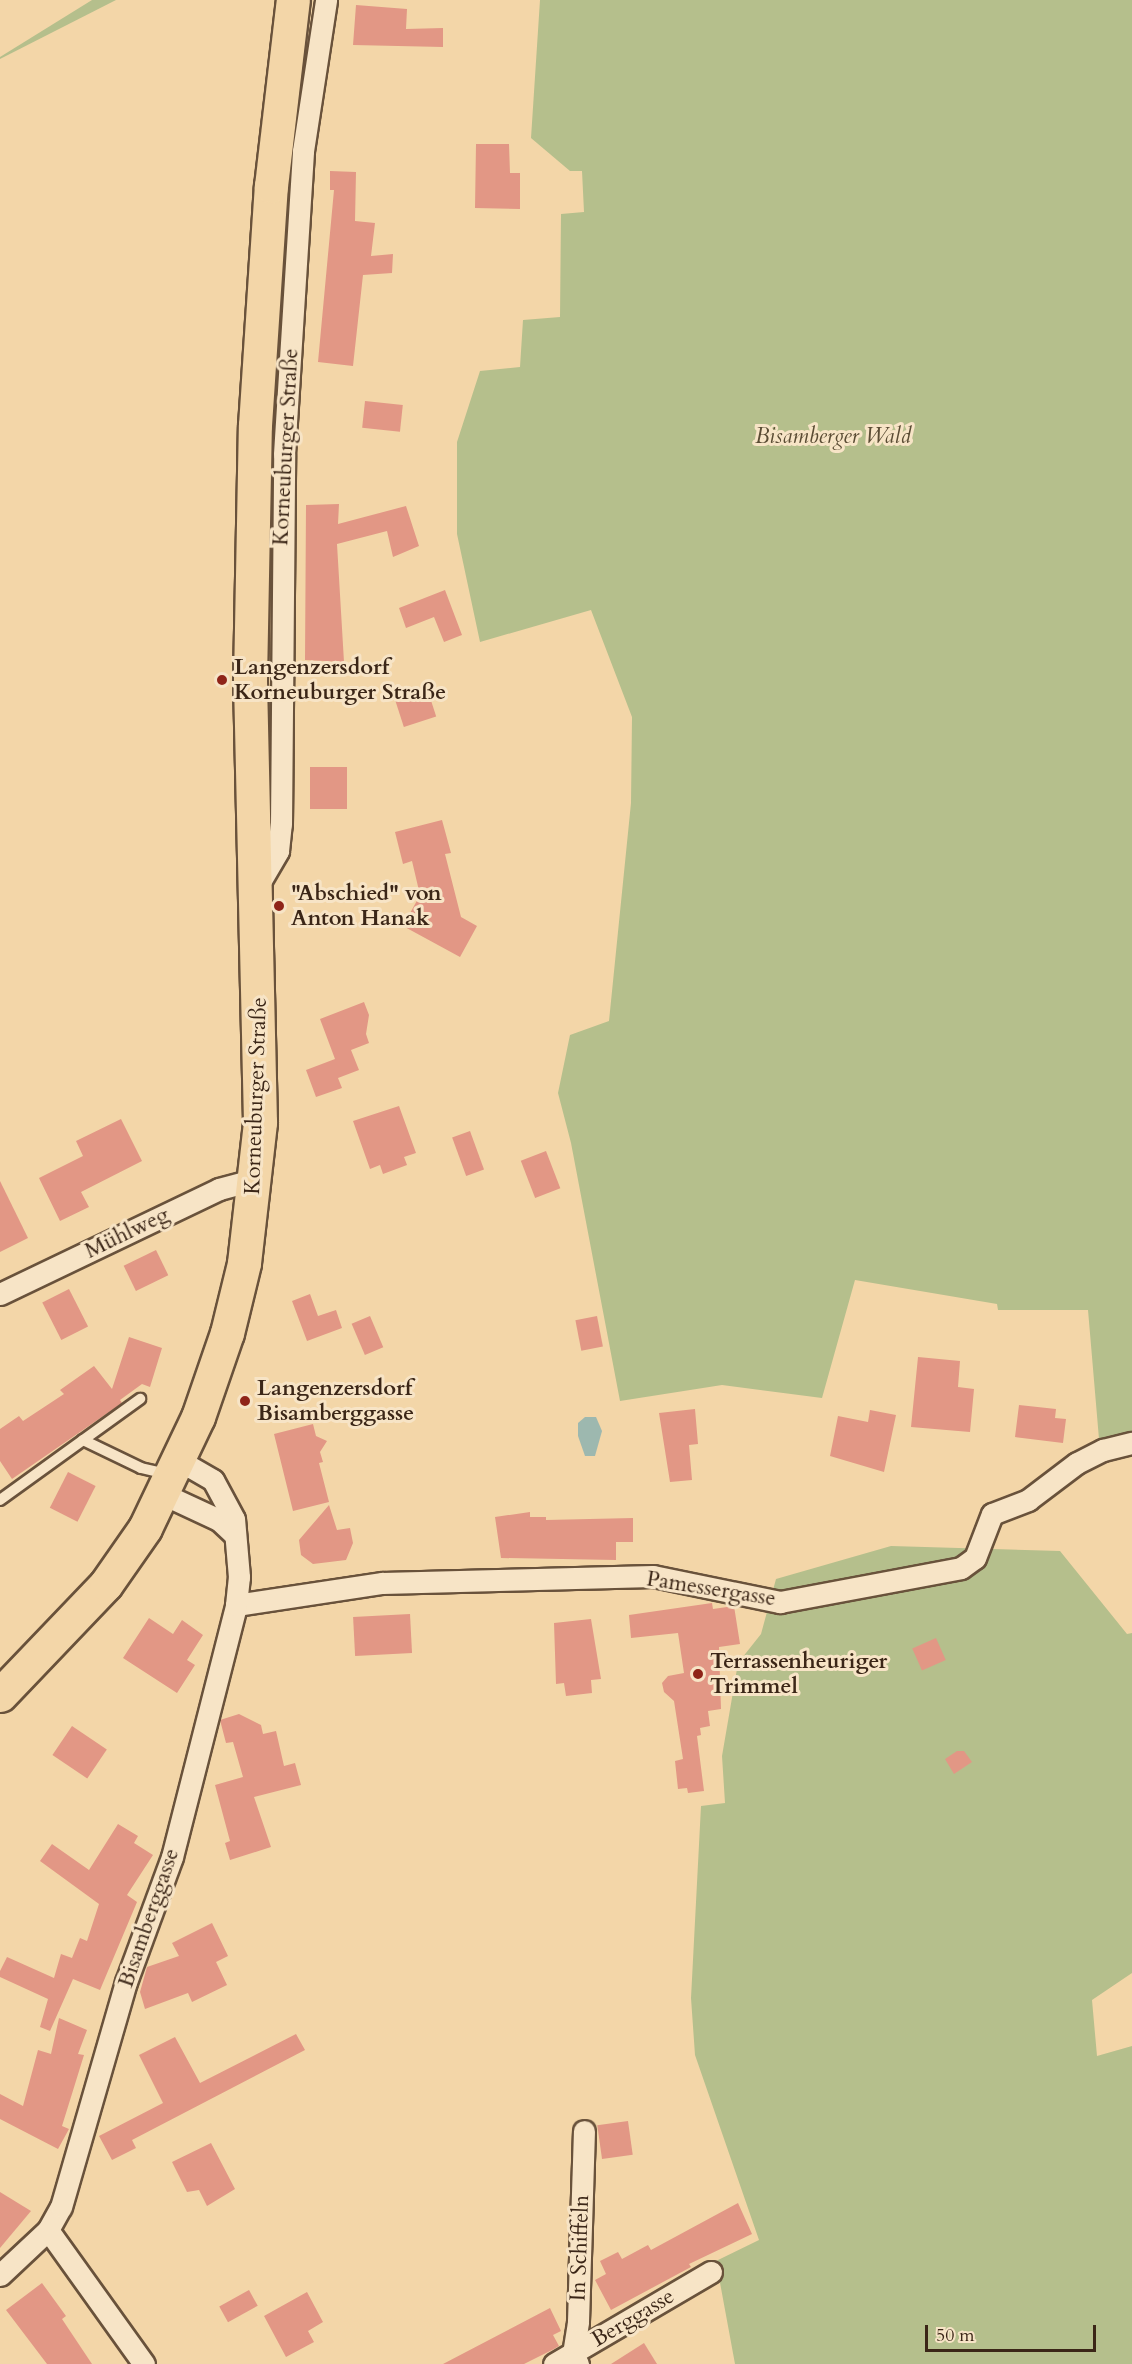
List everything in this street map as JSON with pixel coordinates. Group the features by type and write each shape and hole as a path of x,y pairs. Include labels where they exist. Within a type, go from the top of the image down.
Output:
{"main road":[{"name":"Korneuburger Straße","path":"0,1695 106,1584 145,1528 171,1476 208,1388 237,1298 256,1179 261,1050 250,680 255,425 271,186 293,0"}],"street":[{"name":"Korneuburger Straße","path":"255,890 278,851 281,824 284,454 303,151 326,0"},
{"name":"Mühlweg","path":"0,1294 219,1189 256,1179"},
{"name":"Pamessergasse","path":"236,1605 382,1583 653,1576 780,1602 961,1568 975,1558 992,1514 1028,1500 1077,1463 1103,1450 1132,1443"},
{"name":"Bisamberggasse","path":"0,2275 48,2230 61,2207 126,1982 172,1857 236,1605 239,1576 234,1519 222,1490 213,1480 171,1476"},
{"path":"171,1476 235,1535"},
{"name":"In Schiffeln","path":"576,2359 584,2130"},
{"path":"48,2230 144,2364"},
{"name":"Berggasse","path":"554,2364 576,2359 711,2272"}],"lane":[{"path":"0,1500 140,1399"},
{"path":"83,1440 141,1468 171,1476"}],"green space":[{"path":"92,0 116,0 0,59 0,57"},
{"name":"Bisamberger Wald","path":"540,0 1132,0 1132,1440 1099,1439 1088,1310 998,1310 997,1304 855,1280 822,1398 722,1385 620,1401 571,1143 558,1093 570,1035 609,1021 631,803 632,717 591,610 480,642 457,534 457,442 480,371 520,367 523,320 560,317 561,214 584,212 582,171 570,171 531,138"},
{"path":"891,1546 1060,1551 1127,1634 1132,1633 1132,1973 1092,2000 1097,2056 1132,2046 1132,2364 735,2364 716,2261 759,2240 695,2055 691,1998 701,1806 725,1803 722,1756 738,1663 761,1634 776,1579"}],"water":[{"path":"585,1417 596,1417 602,1431 595,1456 585,1456 578,1436 578,1423"}],"building":[{"path":"356,5 407,9 406,29 443,28 443,47 353,45"},
{"path":"476,144 509,144 510,173 520,173 520,209 475,208"},
{"path":"330,171 356,172 355,221 375,223 371,256 393,254 392,273 363,275 353,366 318,362 334,190 330,190"},
{"path":"365,401 403,405 400,432 362,428"},
{"path":"339,504 338,524 406,506 419,546 393,557 387,531 337,544 344,662 305,660 306,505"},
{"path":"445,590 462,635 444,642 434,617 406,628 399,608"},
{"path":"426,685 436,716 404,727 394,696"},
{"path":"310,767 347,767 347,809 310,809"},
{"path":"442,820 451,853 445,854 461,917 477,926 460,957 403,926 420,895 412,861 403,864 395,832"},
{"path":"364,1002 369,1015 366,1034 369,1043 351,1050 359,1070 338,1078 342,1088 316,1097 306,1070 335,1059 320,1019"},
{"path":"399,1106 416,1153 404,1157 407,1165 383,1174 380,1165 370,1169 353,1121"},
{"path":"121,1119 142,1161 81,1192 89,1207 60,1221 39,1178 83,1156 76,1141"},
{"path":"470,1131 484,1170 466,1176 452,1137"},
{"path":"546,1151 560,1188 535,1198 521,1161"},
{"path":"0,1181 28,1238 0,1252"},
{"path":"156,1250 168,1275 136,1291 124,1266"},
{"path":"69,1289 88,1326 61,1340 42,1303"},
{"path":"310,1294 318,1316 336,1310 342,1328 307,1341 292,1301"},
{"path":"370,1316 383,1347 365,1355 352,1324"},
{"path":"597,1316 603,1346 581,1351 575,1320"},
{"path":"129,1337 162,1348 150,1387 142,1384 120,1400 122,1403 12,1479 0,1461 0,1429 19,1416 23,1421 64,1394 60,1390 94,1366 112,1389"},
{"path":"918,1357 960,1361 958,1387 974,1389 970,1432 911,1427"},
{"path":"1019,1405 1056,1409 1055,1418 1066,1419 1063,1443 1015,1437"},
{"path":"695,1409 698,1444 689,1445 692,1480 670,1482 659,1413"},
{"path":"870,1410 896,1415 884,1472 830,1456 838,1416 868,1422"},
{"path":"313,1424 316,1436 327,1441 320,1452 323,1462 319,1463 329,1502 293,1511 274,1434"},
{"path":"68,1472 96,1486 77,1522 50,1508"},
{"path":"329,1505 337,1530 350,1528 353,1543 346,1560 313,1564 301,1555 299,1540"},
{"path":"530,1512 530,1517 546,1517 546,1520 633,1518 633,1542 616,1542 616,1560 501,1558 495,1517"},
{"path":"712,1603 713,1609 734,1606 740,1644 719,1647 721,1709 708,1711 710,1726 700,1728 701,1735 697,1736 704,1791 688,1793 687,1788 678,1789 675,1761 683,1759 674,1701 664,1692 662,1683 668,1676 684,1673 678,1633 631,1638 629,1615"},
{"path":"410,1614 412,1653 355,1656 353,1617"},
{"path":"149,1618 173,1634 182,1620 203,1635 187,1660 195,1665 177,1693 123,1658"},
{"path":"591,1619 601,1679 591,1680 592,1693 566,1696 564,1683 556,1684 554,1623"},
{"path":"936,1638 946,1660 922,1671 912,1649"},
{"path":"239,1714 261,1725 263,1734 276,1731 284,1766 295,1763 301,1785 254,1797 271,1847 230,1860 225,1843 230,1841 215,1785 243,1777 233,1742 226,1743 220,1720"},
{"path":"72,1726 107,1749 87,1779 52,1755"},
{"path":"957,1751 964,1751 972,1762 954,1774 945,1759"},
{"path":"118,1824 138,1836 134,1843 153,1855 127,1895 137,1902 100,1990 73,1979 50,2031 40,2027 48,1999 0,1977 0,1971 7,1957 54,1978 61,1954 72,1958 80,1938 87,1941 99,1904 40,1861 52,1844 89,1870"},
{"path":"212,1923 228,1956 216,1962 227,1985 192,2002 188,1993 145,2009 140,1992 147,1967 179,1956 172,1943"},
{"path":"59,2018 87,2030 78,2054 84,2055 62,2126 69,2129 58,2149 0,2119 0,2094 23,2106 38,2050 51,2054"},
{"path":"296,2034 305,2050 132,2140 136,2148 112,2160 99,2136 163,2103 139,2055 175,2037 200,2083"},
{"path":"628,2121 633,2155 602,2159 597,2125"},
{"path":"211,2143 235,2189 207,2206 199,2190 187,2192 172,2162"},
{"path":"0,2192 31,2211 0,2248"},
{"path":"738,2203 752,2234 689,2264 691,2267 611,2310 595,2280 606,2274 600,2261 618,2252 622,2259 648,2245 651,2250"},
{"path":"42,2283 66,2316 62,2319 92,2364 47,2364 6,2310"},
{"path":"249,2290 258,2306 228,2322 219,2306"},
{"path":"307,2292 323,2322 308,2331 314,2342 286,2357 264,2316"},
{"path":"550,2308 561,2331 553,2335 559,2346 554,2349 524,2364 443,2364"},
{"path":"644,2343 657,2364 611,2364"}],"place":[{"name":"Langenzersdorf Korneuburger Straße","path":"222,680"},
{"name":"\"Abschied\" von Anton Hanak","path":"279,906"},
{"name":"Langenzersdorf Bisamberggasse","path":"245,1401"},
{"name":"Terrassenheuriger Trimmel","path":"698,1674"}]}
